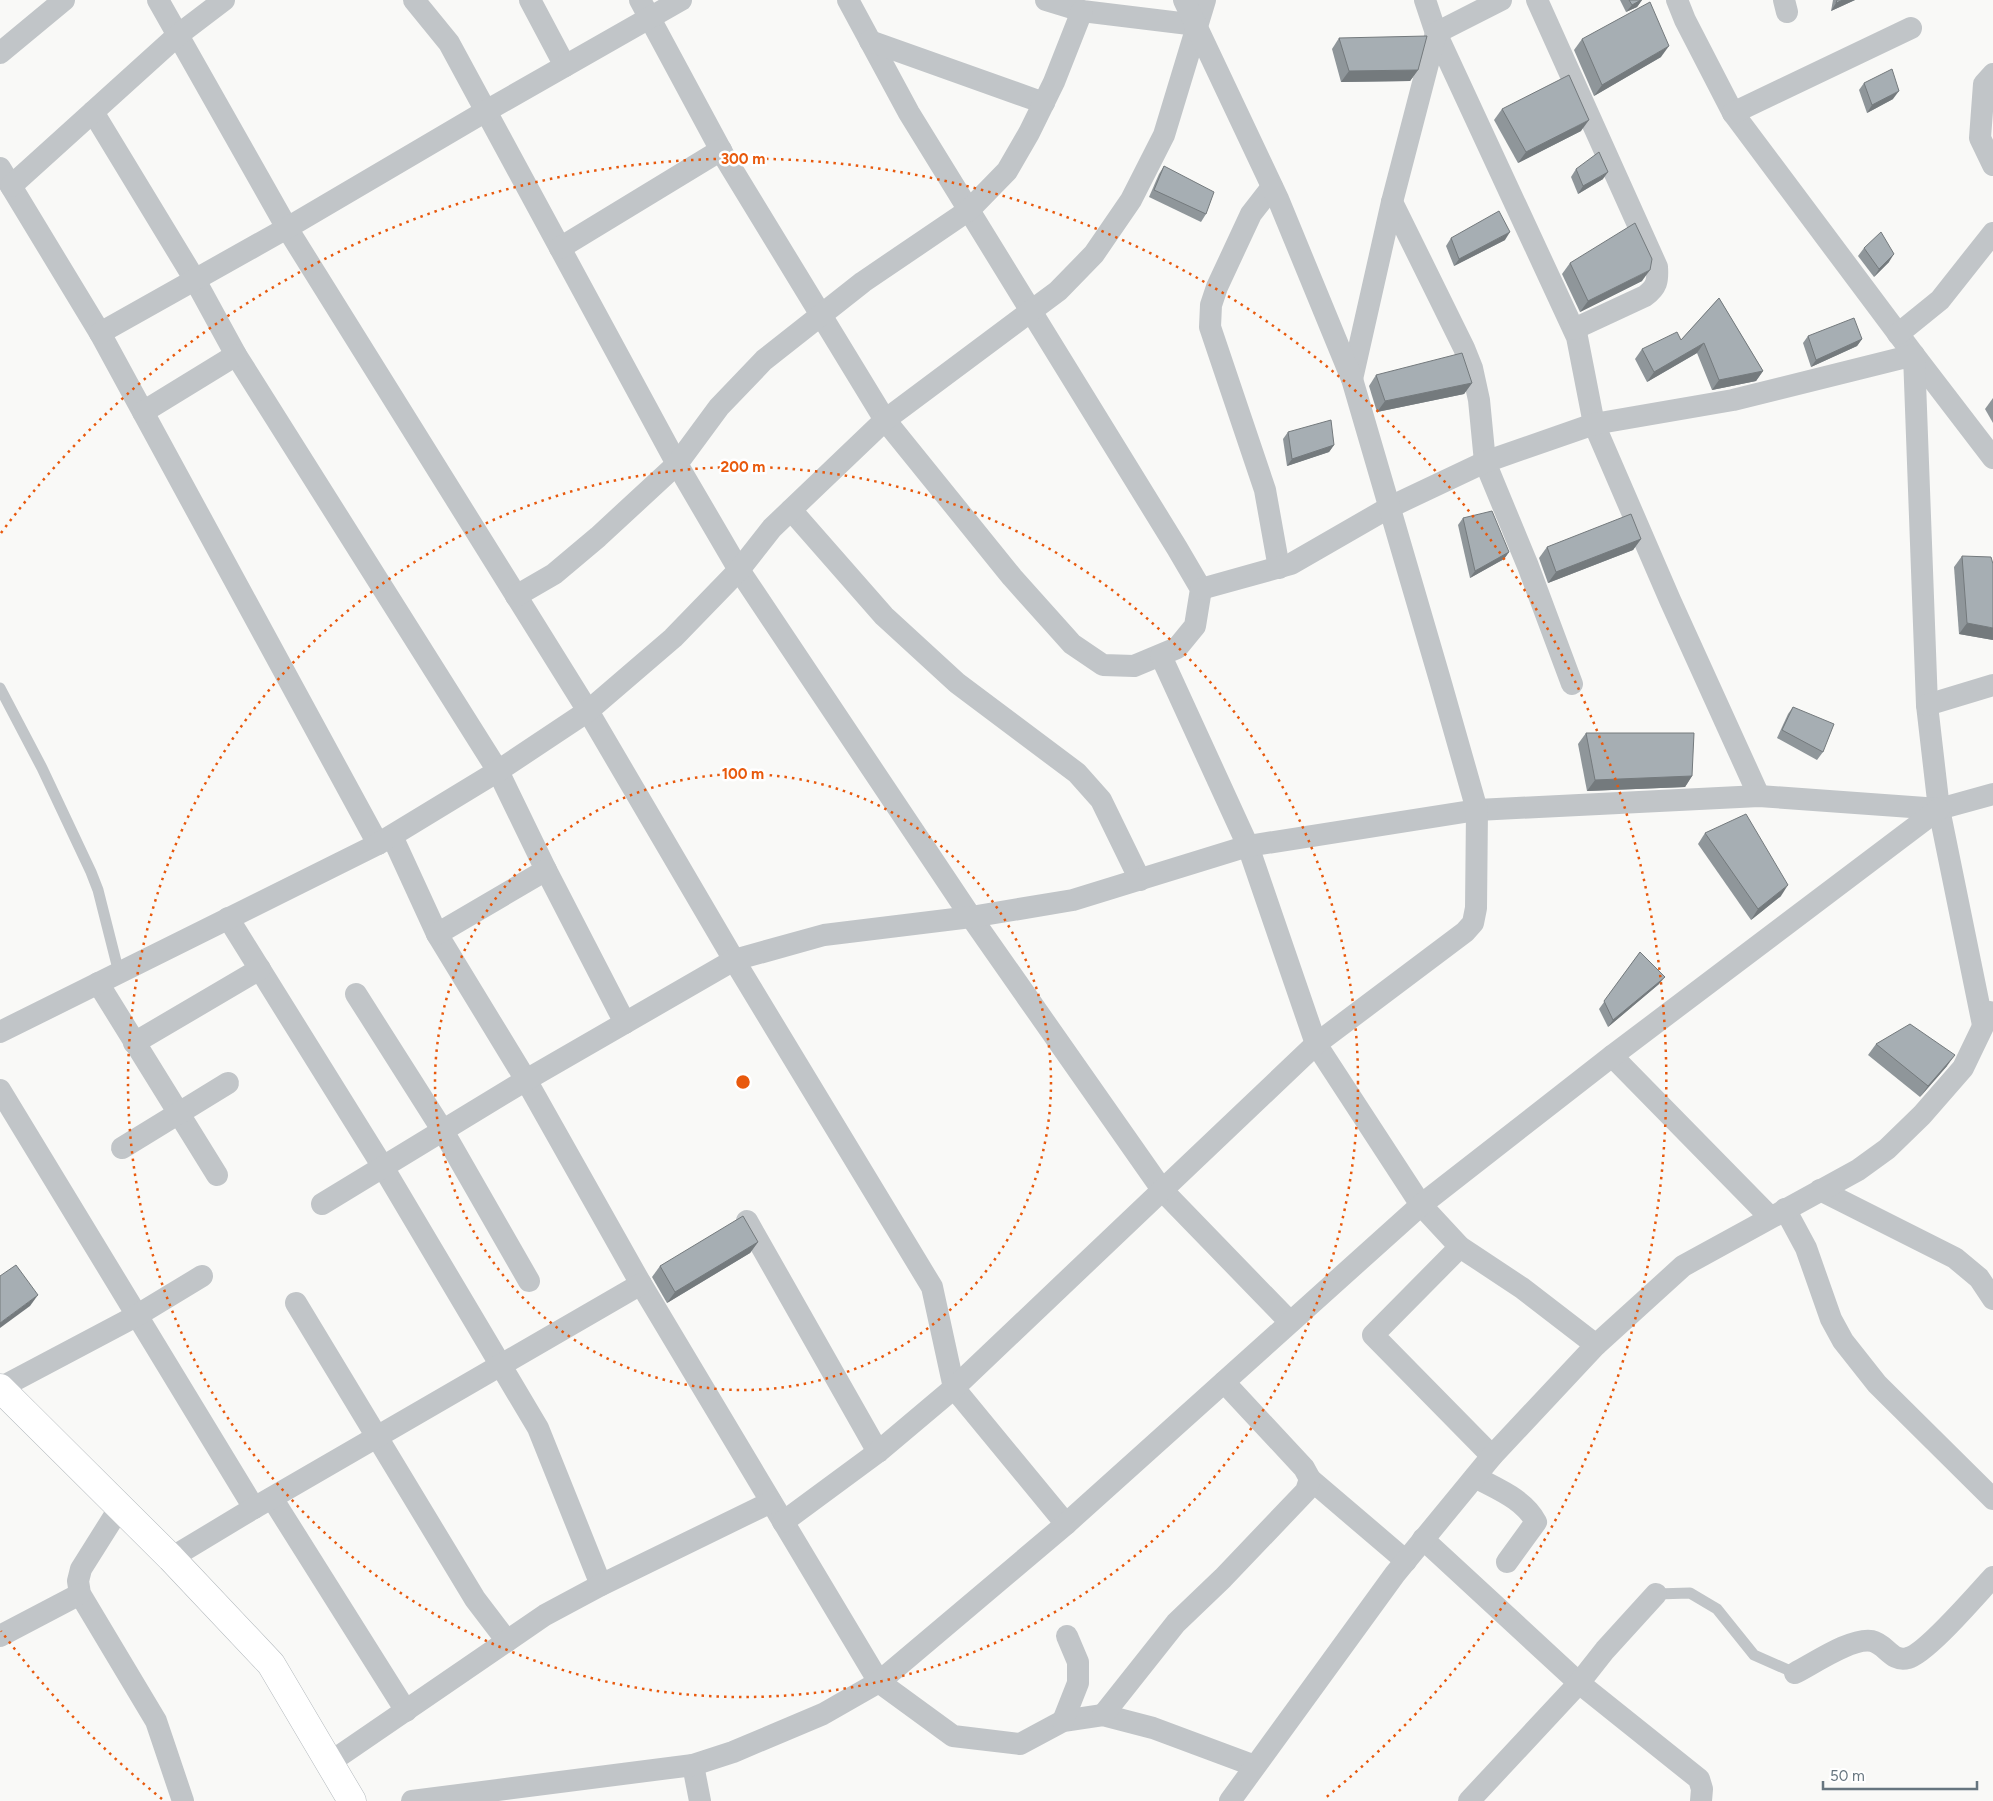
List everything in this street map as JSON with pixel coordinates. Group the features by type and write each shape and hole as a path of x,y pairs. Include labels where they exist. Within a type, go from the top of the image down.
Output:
{"street":[{"path":"0,53 64,0"},
{"path":"158,0 288,228 588,711 734,960 932,1287 954,1388 1066,1524"},
{"path":"224,0 178,35 93,112 5,177 100,333 437,934 526,1080 641,1284 879,1682 953,1736 1020,1744 1063,1721 1103,1715 1153,1728 1255,1766"},
{"path":"414,0 449,43 677,464 739,570 971,917 1163,1191 1290,1322"},
{"path":"530,0 565,66"},
{"path":"100,333 288,228 565,66 646,9 681,0"},
{"path":"646,9 721,150 885,420 1012,577 1072,644 1103,665 1134,666 1161,656 1177,648 1195,626 1201,589 909,113 848,0"},
{"path":"1046,0 1082,11 1197,25"},
{"path":"783,1522 878,1452 954,1388 1316,1044 1465,932 1473,923 1476,908 1477,810 1352,379 1272,186 1184,0"},
{"path":"0,1032 385,840 498,770 588,711 673,638 739,570 772,528 885,420 1032,312 1058,291 1094,254 1131,200 1164,135 1204,0"},
{"path":"1425,0 1436,33 1574,329 1594,424 1670,600 1760,796"},
{"path":"1352,379 1392,202 1436,33 1501,0"},
{"path":"1537,0 1657,267 1658,280 1654,289 1645,296 1574,329"},
{"path":"1677,0 1685,20 1733,113 1993,458"},
{"path":"516,596 554,574 598,537 677,464 719,407 764,360 863,282 969,210 1007,170 1029,133 1044,103 1082,11"},
{"path":"1733,113 1911,28"},
{"path":"870,42 1044,103"},
{"path":"1993,74 1984,84 1980,138 1993,165"},
{"path":"93,112 195,280 236,355 498,770 546,870 625,1023"},
{"path":"560,248 721,150"},
{"path":"1272,186 1251,214 1244,228 1217,287 1210,319 1212,333 1265,490 1279,568"},
{"path":"1392,202 1472,368 1479,400 1485,462 1528,566 1572,684"},
{"path":"1898,334 1940,300 1993,233"},
{"path":"143,412 236,355"},
{"path":"1201,589 1291,564 1390,507 1485,462 1594,424 1733,400 1914,355"},
{"path":"1230,1801 1423,1539 1492,1456 1596,1344 1683,1266 1858,1170 1886,1149 1922,1115 1963,1068 1988,1017 1939,809 1927,705 1914,355"},
{"path":"791,510 884,616 957,683 1076,773 1101,800 1140,880"},
{"path":"1161,656 1248,846 1316,1044 1421,1205 1460,1247 1522,1288 1596,1344"},
{"path":"1927,705 1993,685"},
{"path":"322,1204 526,1080 734,960 824,935 971,917 1073,900 1248,846 1477,810 1760,796 1939,809 1993,794"},
{"path":"412,1801 693,1765 734,1752 823,1714 879,1682 1066,1524 1421,1205 1612,1056 1939,809"},
{"path":"437,934 546,870"},
{"path":"228,918 383,1167 538,1428 601,1585"},
{"path":"134,1043 260,969"},
{"path":"98,983 217,1175"},
{"path":"356,994 443,1131 529,1281"},
{"path":"1612,1056 1778,1213 1806,1248 1831,1319 1843,1341 1876,1384 1993,1499"},
{"path":"122,1148 228,1083"},
{"path":"0,1090 136,1316 406,1711"},
{"path":"1820,1190 1986,1274 1993,1299"},
{"path":"747,1221 878,1452"},
{"path":"1460,1247 1373,1334 1492,1456"},
{"path":"202,1276 136,1316 0,1388 171,1558 271,1664 352,1801"},
{"path":"171,1558 641,1284"},
{"path":"296,1303 475,1599 507,1641"},
{"path":"1224,1382 1304,1468 1310,1479 1406,1561"},
{"path":"1475,1477 1522,1504 1530,1511 1536,1522 1506,1562"},
{"path":"1103,1715 1176,1623 1223,1578 1306,1491 1310,1479"},
{"path":"329,1763 545,1615 601,1585 771,1502"},
{"path":"120,1507 81,1569 78,1580 80,1594 156,1721 182,1801"},
{"path":"1423,1539 1579,1683 1699,1779 1702,1789 1701,1801"},
{"path":"1795,1673 1850,1645 1864,1641 1873,1641 1893,1657 1909,1658 1917,1654 1943,1630 1993,1577"},
{"path":"0,1636 80,1594"},
{"path":"1469,1801 1579,1683 1605,1650 1656,1594"},
{"path":"1063,1721 1078,1683 1078,1662 1067,1636"},
{"path":"693,1765 700,1801"}],"lane":[{"path":"0,688 42,768 91,872 98,890 119,973"},
{"path":"1656,1594 1690,1594 1717,1610 1754,1655 1795,1673"}],"building":[{"path":"1629,0 1641,0 1632,5"},
{"path":"1650,2 1669,46 1602,85 1582,39"},
{"path":"1427,36 1418,70 1349,71 1339,38"},
{"path":"1892,69 1899,91 1872,105 1864,83"},
{"path":"1569,75 1589,120 1526,152 1502,109"},
{"path":"1599,152 1608,172 1583,186 1576,169"},
{"path":"1164,166 1214,192 1206,214 1154,190"},
{"path":"1499,211 1510,232 1459,259 1451,238"},
{"path":"1635,223 1652,259 1650,270 1588,301 1570,263"},
{"path":"1881,232 1894,254 1879,269 1864,248"},
{"path":"1719,298 1763,371 1719,380 1704,343 1654,372 1642,349 1677,332 1681,340"},
{"path":"1854,318 1862,339 1816,360 1808,336"},
{"path":"1462,353 1472,383 1385,401 1376,375"},
{"path":"1331,420 1334,445 1292,459 1288,432"},
{"path":"1492,511 1509,552 1475,571 1463,518"},
{"path":"1631,514 1641,539 1556,572 1547,547"},
{"path":"1962,556 1991,557 1993,564 1993,628 1967,623"},
{"path":"1793,707 1834,724 1823,752 1782,730"},
{"path":"1586,733 1694,733 1692,776 1595,780"},
{"path":"1746,814 1788,885 1758,909 1705,833"},
{"path":"1640,952 1665,977 1613,1020 1604,1001"},
{"path":"1910,1024 1955,1055 1928,1086 1876,1044"},
{"path":"743,1216 758,1242 675,1292 660,1266"},
{"path":"16,1265 38,1295 0,1323 0,1276"}]}
